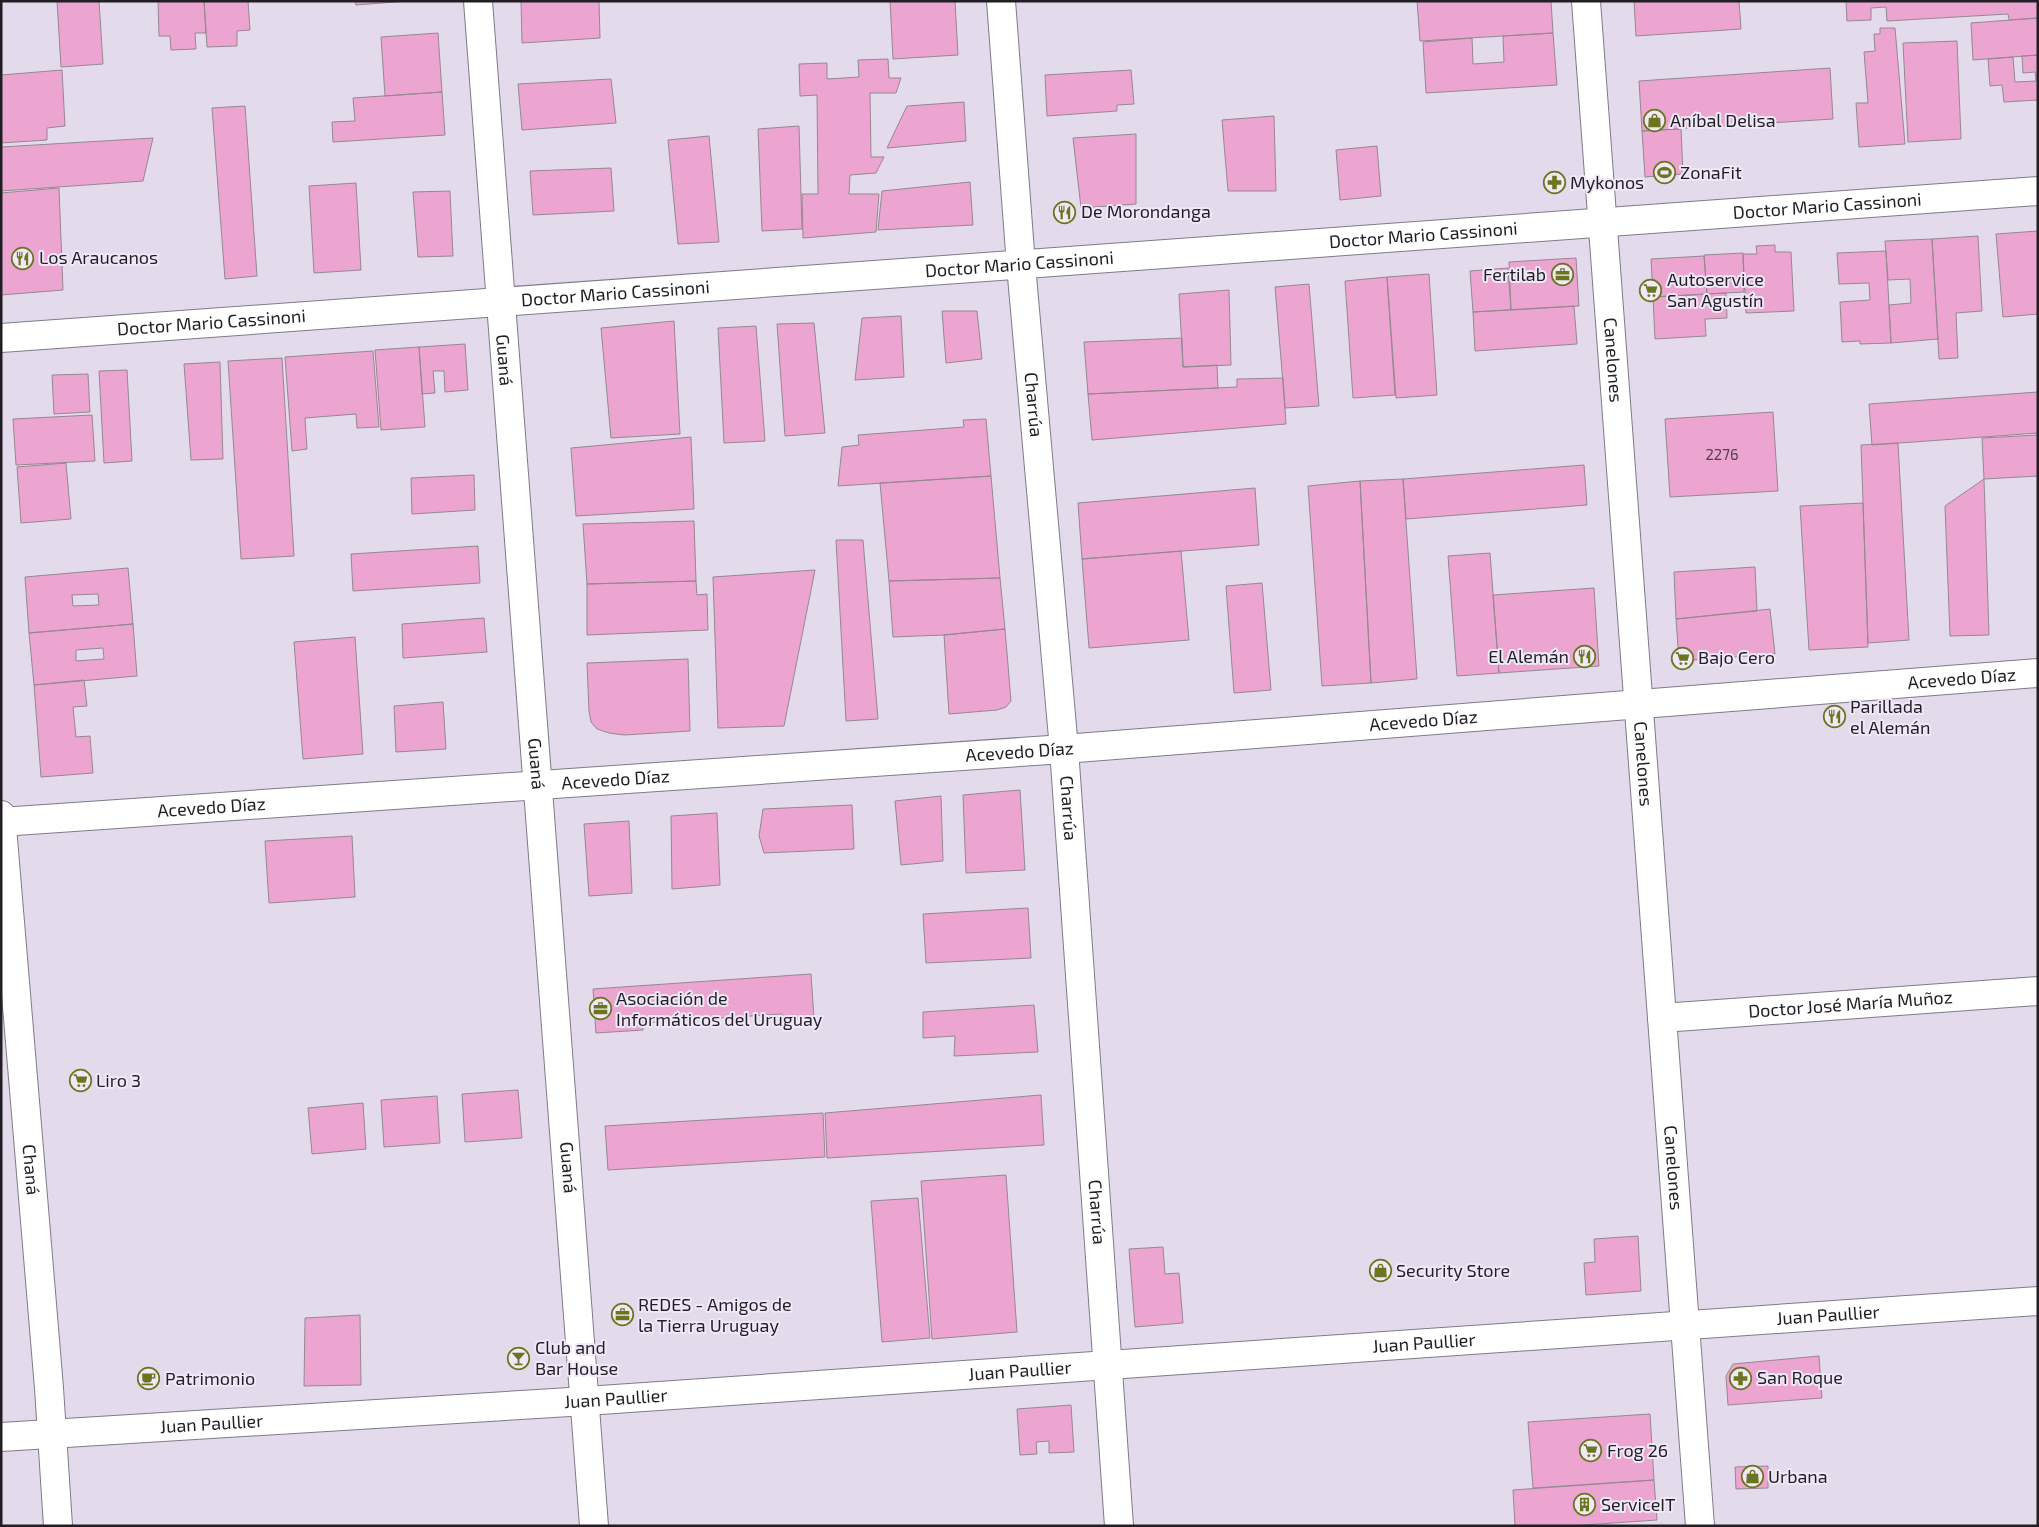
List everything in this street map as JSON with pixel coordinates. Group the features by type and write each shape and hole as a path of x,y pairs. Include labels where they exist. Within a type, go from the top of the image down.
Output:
{"street":[{"name":"Guaná","path":"478,1 498,302 538,784 594,1526"},
{"name":"Charrúa","path":"1001,1 1021,265 1064,749 1106,1365 1119,1526"},
{"name":"Canelones","path":"1586,1 1700,1526"},
{"name":"Doctor Mario Cassinoni","path":"1,338 2038,191"},
{"name":"Acevedo Díaz","path":"1,822 1064,749 2038,673"},
{"name":"Chaná","path":"1,815 49,1388 58,1526"},
{"name":"Doctor José María Muñoz","path":"1662,1018 2038,991"},
{"name":"Juan Paullier","path":"1,1437 586,1401 1685,1327 2038,1301"}],"building":[{"path":"57,1 99,1 103,64 61,67"},
{"path":"158,1 204,1 206,33 195,33 196,49 171,50 170,36 159,36"},
{"path":"204,1 248,1 250,30 237,31 237,46 207,47"},
{"path":"355,1 408,1 356,5"},
{"path":"521,1 599,1 600,38 522,43"},
{"path":"890,1 955,1 958,55 893,59"},
{"path":"1417,1 1551,1 1553,33 1420,41"},
{"path":"1634,1 1739,1 1741,29 1636,36"},
{"path":"1846,1 2038,1 2038,18 2009,20 2008,14 1887,21 1886,7 1871,8 1871,20 1847,21"},
{"path":"2038,18 2038,55 1973,60 1971,23"},
{"path":"1880,28 1895,28 1905,144 1859,147 1856,103 1868,103 1864,52 1875,51 1874,34 1880,34"},
{"path":"438,33 442,92 385,96 381,37"},
{"path":"1553,33 1557,85 1426,93 1423,42 1472,38 1473,64 1504,62 1503,36"},
{"path":"1957,41 1961,139 1908,142 1903,43"},
{"path":"2038,55 2038,100 2004,102 2002,85 1990,86 1988,59 2013,57 2015,82 2036,81 2035,72 2023,73 2022,56"},
{"path":"888,59 889,78 901,78 896,93 870,93 871,157 884,157 876,173 850,175 849,194 879,194 876,232 803,238 802,194 818,194 817,95 800,96 799,64 827,63 827,79 859,77 858,60"},
{"path":"1830,68 1833,119 1642,131 1639,81"},
{"path":"62,70 65,126 47,128 47,140 1,143 1,75"},
{"path":"1131,70 1134,104 1117,105 1117,111 1047,116 1045,75"},
{"path":"611,79 616,123 522,130 518,84"},
{"path":"442,92 445,135 333,142 332,122 355,121 353,98"},
{"path":"964,102 966,141 887,148 907,106"},
{"path":"245,106 257,276 225,279 212,108"},
{"path":"1274,116 1276,191 1228,191 1222,120"},
{"path":"799,126 802,229 762,231 758,129"},
{"path":"1681,129 1683,174 1645,177 1642,131"},
{"path":"1136,134 1136,204 1081,208 1073,138"},
{"path":"709,136 719,242 678,244 668,140"},
{"path":"153,138 143,181 1,191 1,147"},
{"path":"1377,146 1381,196 1340,200 1336,150"},
{"path":"611,168 614,211 533,215 530,171"},
{"path":"970,182 973,225 878,230 882,191"},
{"path":"356,183 361,270 314,273 309,186"},
{"path":"59,188 63,290 1,295 1,193"},
{"path":"450,191 453,256 418,257 413,192"},
{"path":"2038,231 2038,314 2003,317 1996,234"},
{"path":"1978,236 1982,311 1956,313 1958,358 1939,359 1932,239"},
{"path":"1932,239 1938,339 1891,343 1889,305 1911,303 1910,279 1888,280 1885,241"},
{"path":"1775,245 1775,252 1791,252 1794,311 1746,313 1743,254 1757,254 1756,246"},
{"path":"1886,251 1891,343 1860,344 1860,341 1842,342 1840,302 1870,300 1869,283 1839,284 1837,253"},
{"path":"1743,253 1744,292 1707,294 1704,255"},
{"path":"1704,256 1707,294 1653,297 1651,259"},
{"path":"1576,258 1579,306 1511,310 1509,262"},
{"path":"1508,268 1511,310 1473,312 1470,271"},
{"path":"1429,274 1437,395 1396,398 1387,277"},
{"path":"1387,277 1395,395 1353,398 1345,281"},
{"path":"1309,284 1319,406 1285,408 1275,287"},
{"path":"1229,290 1231,365 1183,367 1179,294"},
{"path":"1726,293 1727,318 1705,319 1706,336 1655,339 1653,297"},
{"path":"1574,306 1577,344 1475,351 1473,312"},
{"path":"942,311 977,311 982,359 946,363"},
{"path":"901,316 904,377 855,380 862,318"},
{"path":"674,321 680,434 611,438 601,328"},
{"path":"814,323 825,433 785,436 777,324"},
{"path":"756,326 765,441 724,443 718,328"},
{"path":"1182,338 1183,367 1217,365 1218,388 1088,394 1084,342"},
{"path":"465,344 468,390 445,392 444,371 433,371 435,393 422,394 419,347"},
{"path":"419,347 425,427 381,430 375,350"},
{"path":"373,351 379,427 357,428 356,414 305,418 307,449 292,451 285,357"},
{"path":"282,358 294,556 241,559 228,361"},
{"path":"220,362 223,459 191,460 184,364"},
{"path":"127,370 132,461 104,463 99,371"},
{"path":"88,374 90,412 54,414 52,375"},
{"path":"1283,378 1286,424 1092,440 1088,394 1237,387 1237,379"},
{"path":"2038,392 2038,433 1872,445 1869,404"},
{"path":"1773,412 1778,491 1670,497 1665,419"},
{"path":"92,415 95,461 16,465 13,419"},
{"path":"986,419 991,476 838,486 842,447 859,445 858,435 964,427 963,420"},
{"path":"2038,435 2038,476 1984,479 1982,438"},
{"path":"691,437 694,509 576,516 571,448"},
{"path":"1898,443 1909,640 1868,643 1861,445"},
{"path":"66,463 71,519 21,523 17,467"},
{"path":"1584,465 1587,505 1406,519 1403,479"},
{"path":"474,475 475,510 412,514 411,478"},
{"path":"991,476 1000,578 889,581 880,483"},
{"path":"1403,479 1417,679 1371,683 1360,481"},
{"path":"1984,479 1989,635 1950,636 1945,506"},
{"path":"1360,481 1371,683 1322,686 1308,486"},
{"path":"1255,488 1259,545 1082,559 1078,503"},
{"path":"1863,503 1868,647 1809,650 1800,506"},
{"path":"694,521 696,581 587,584 583,524"},
{"path":"836,540 863,540 878,719 846,721"},
{"path":"478,546 480,583 353,591 351,554"},
{"path":"1181,551 1189,640 1089,648 1082,559"},
{"path":"1490,553 1499,673 1457,676 1448,556"},
{"path":"1755,567 1757,611 1676,619 1674,572"},
{"path":"128,568 133,624 29,633 25,577","holes":["98,594 99,605 73,606 72,595"]},
{"path":"815,570 784,726 718,728 713,577"},
{"path":"1000,578 1005,629 944,635 893,637 889,581"},
{"path":"696,581 697,595 707,594 708,630 587,635 587,584"},
{"path":"1262,583 1271,690 1234,693 1226,586"},
{"path":"1594,588 1599,666 1499,673 1493,595"},
{"path":"1770,609 1775,654 1679,661 1676,619"},
{"path":"484,618 487,652 403,658 402,624"},
{"path":"133,624 137,676 34,685 29,633","holes":["103,648 104,659 76,661 76,650"]},
{"path":"1005,629 1011,701 1006,707 997,710 949,714 944,635"},
{"path":"355,637 363,754 303,759 294,642"},
{"path":"688,659 690,731 624,735 597,729 591,722 587,663"},
{"path":"84,680 87,706 73,707 76,737 90,736 93,773 41,777 34,685"},
{"path":"443,702 446,749 396,752 394,706"},
{"path":"1020,790 1025,870 966,873 963,795"},
{"path":"941,796 943,861 901,865 895,801"},
{"path":"852,805 854,849 764,853 759,836 763,809"},
{"path":"717,813 720,885 672,889 671,816"},
{"path":"629,821 632,893 589,896 584,824"},
{"path":"352,836 355,897 269,903 265,841"},
{"path":"1028,908 1031,958 926,963 923,914"},
{"path":"811,974 814,1018 782,1020 782,1014 643,1023 643,1030 596,1033 593,989"},
{"path":"1034,1005 1038,1052 954,1056 955,1036 923,1038 923,1012"},
{"path":"518,1090 522,1138 465,1142 462,1094"},
{"path":"1041,1095 1044,1145 827,1158 825,1113"},
{"path":"437,1096 440,1143 384,1147 381,1100"},
{"path":"363,1103 366,1149 312,1154 308,1108"},
{"path":"823,1113 825,1157 608,1170 605,1126"},
{"path":"1006,1175 1017,1332 932,1339 921,1181"},
{"path":"918,1198 930,1338 882,1342 871,1201"},
{"path":"1638,1236 1641,1291 1586,1295 1584,1263 1595,1262 1594,1239"},
{"path":"1163,1247 1165,1274 1179,1273 1183,1323 1135,1327 1129,1249"},
{"path":"360,1315 361,1385 304,1386 305,1318"},
{"path":"1819,1356 1822,1398 1728,1405 1726,1376 1733,1364"},
{"path":"1071,1405 1074,1452 1049,1453 1049,1441 1036,1442 1037,1454 1020,1455 1017,1409"},
{"name":"Frog 26","path":"1650,1414 1654,1480 1533,1488 1528,1422"},
{"name":"Urbana","path":"1768,1466 1768,1488 1736,1489 1735,1467"},
{"name":"ServiceIT","path":"1654,1480 1657,1520 1569,1526 1515,1526 1513,1490"}],"place":[{"name":"Aníbal Delisa","path":"1654,121"},
{"name":"ZonaFit","path":"1664,173"},
{"name":"Mykonos","path":"1554,183"},
{"name":"De Morondanga","path":"1065,212"},
{"name":"Los Araucanos","path":"23,258"},
{"name":"Fertilab","path":"1562,275"},
{"name":"Autoservice San Agustín","path":"1651,290"},
{"name":"El Alemán","path":"1585,657"},
{"name":"Bajo Cero","path":"1682,658"},
{"name":"Parillada el Alemán","path":"1834,717"},
{"name":"Asociación de Informáticos del Uruguay","path":"600,1009"},
{"name":"Liro 3","path":"80,1081"},
{"name":"Security Store","path":"1380,1271"},
{"name":"REDES - Amigos de la Tierra Uruguay","path":"622,1315"},
{"name":"Club and Bar House","path":"519,1358"},
{"name":"San Roque","path":"1741,1378"},
{"name":"Patrimonio","path":"149,1379"},
{"name":"Frog 26","path":"1591,1451"},
{"name":"Urbana","path":"1752,1477"},
{"name":"ServiceIT","path":"1585,1505"}]}
